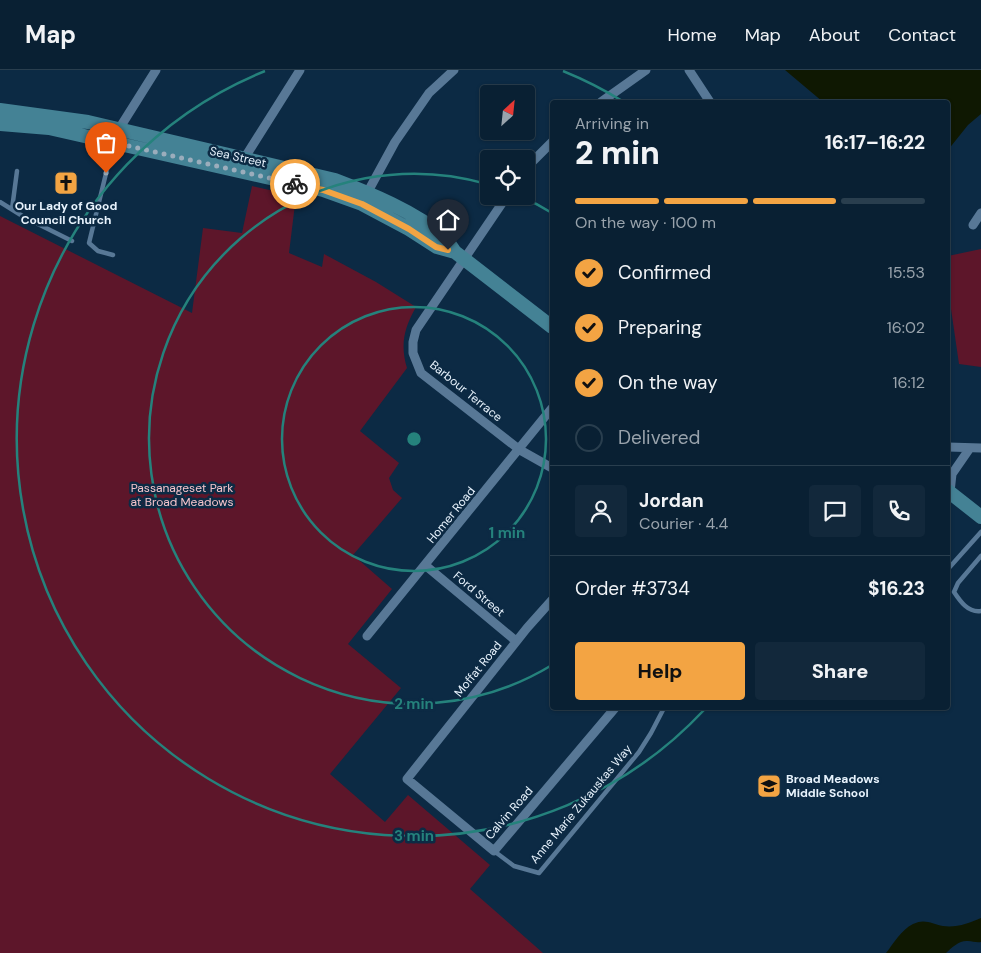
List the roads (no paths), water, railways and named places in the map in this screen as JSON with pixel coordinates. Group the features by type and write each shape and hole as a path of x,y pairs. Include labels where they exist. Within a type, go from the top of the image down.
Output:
{"main road":[{"name":"Sea Street","path":"0,110 119,128 241,165"},
{"name":"Sea Street","path":"0,124 50,128 116,143 335,180 365,198 410,214 427,225 444,238 460,256 550,325"},
{"path":"950,492 981,517"}],"street":[{"path":"116,143 119,128 156,70"},
{"path":"241,165 300,70"},
{"path":"365,198 395,142 423,101 454,70"},
{"path":"604,100 646,70"},
{"path":"689,70 709,100"},
{"path":"535,159 550,144"},
{"name":"Barbour Terrace","path":"500,205 460,256 416,330 413,353 421,373 520,450 550,467"},
{"path":"973,225 981,213"},
{"name":"Homer Road","path":"367,636 520,450 550,411"},
{"path":"950,447 981,448"},
{"path":"950,485 952,474 970,448"},
{"name":"Ford Street","path":"425,565 516,642"},
{"name":"Moffat Road","path":"407,779 550,602"},
{"name":"Calvin Road","path":"407,779 494,851 613,710"}],"lane":[{"path":"113,254 98,251 90,243 110,157 116,143"},
{"path":"12,209 17,171"},
{"path":"0,202 72,241"},
{"path":"950,567 981,532"},
{"path":"981,556 958,583 954,592 962,604 976,612 981,611"},
{"name":"Anne Marie Zukauskas Way","path":"494,851 514,866 539,873 639,752 663,710"}],"place":[{"name":"Our Lady of Good Council Church","path":"66,183"},
{"name":"Broad Meadows Middle School","path":"769,786"}],"park label":[{"name":"Passanageset Park at Broad Meadows","path":"182,495"}]}
